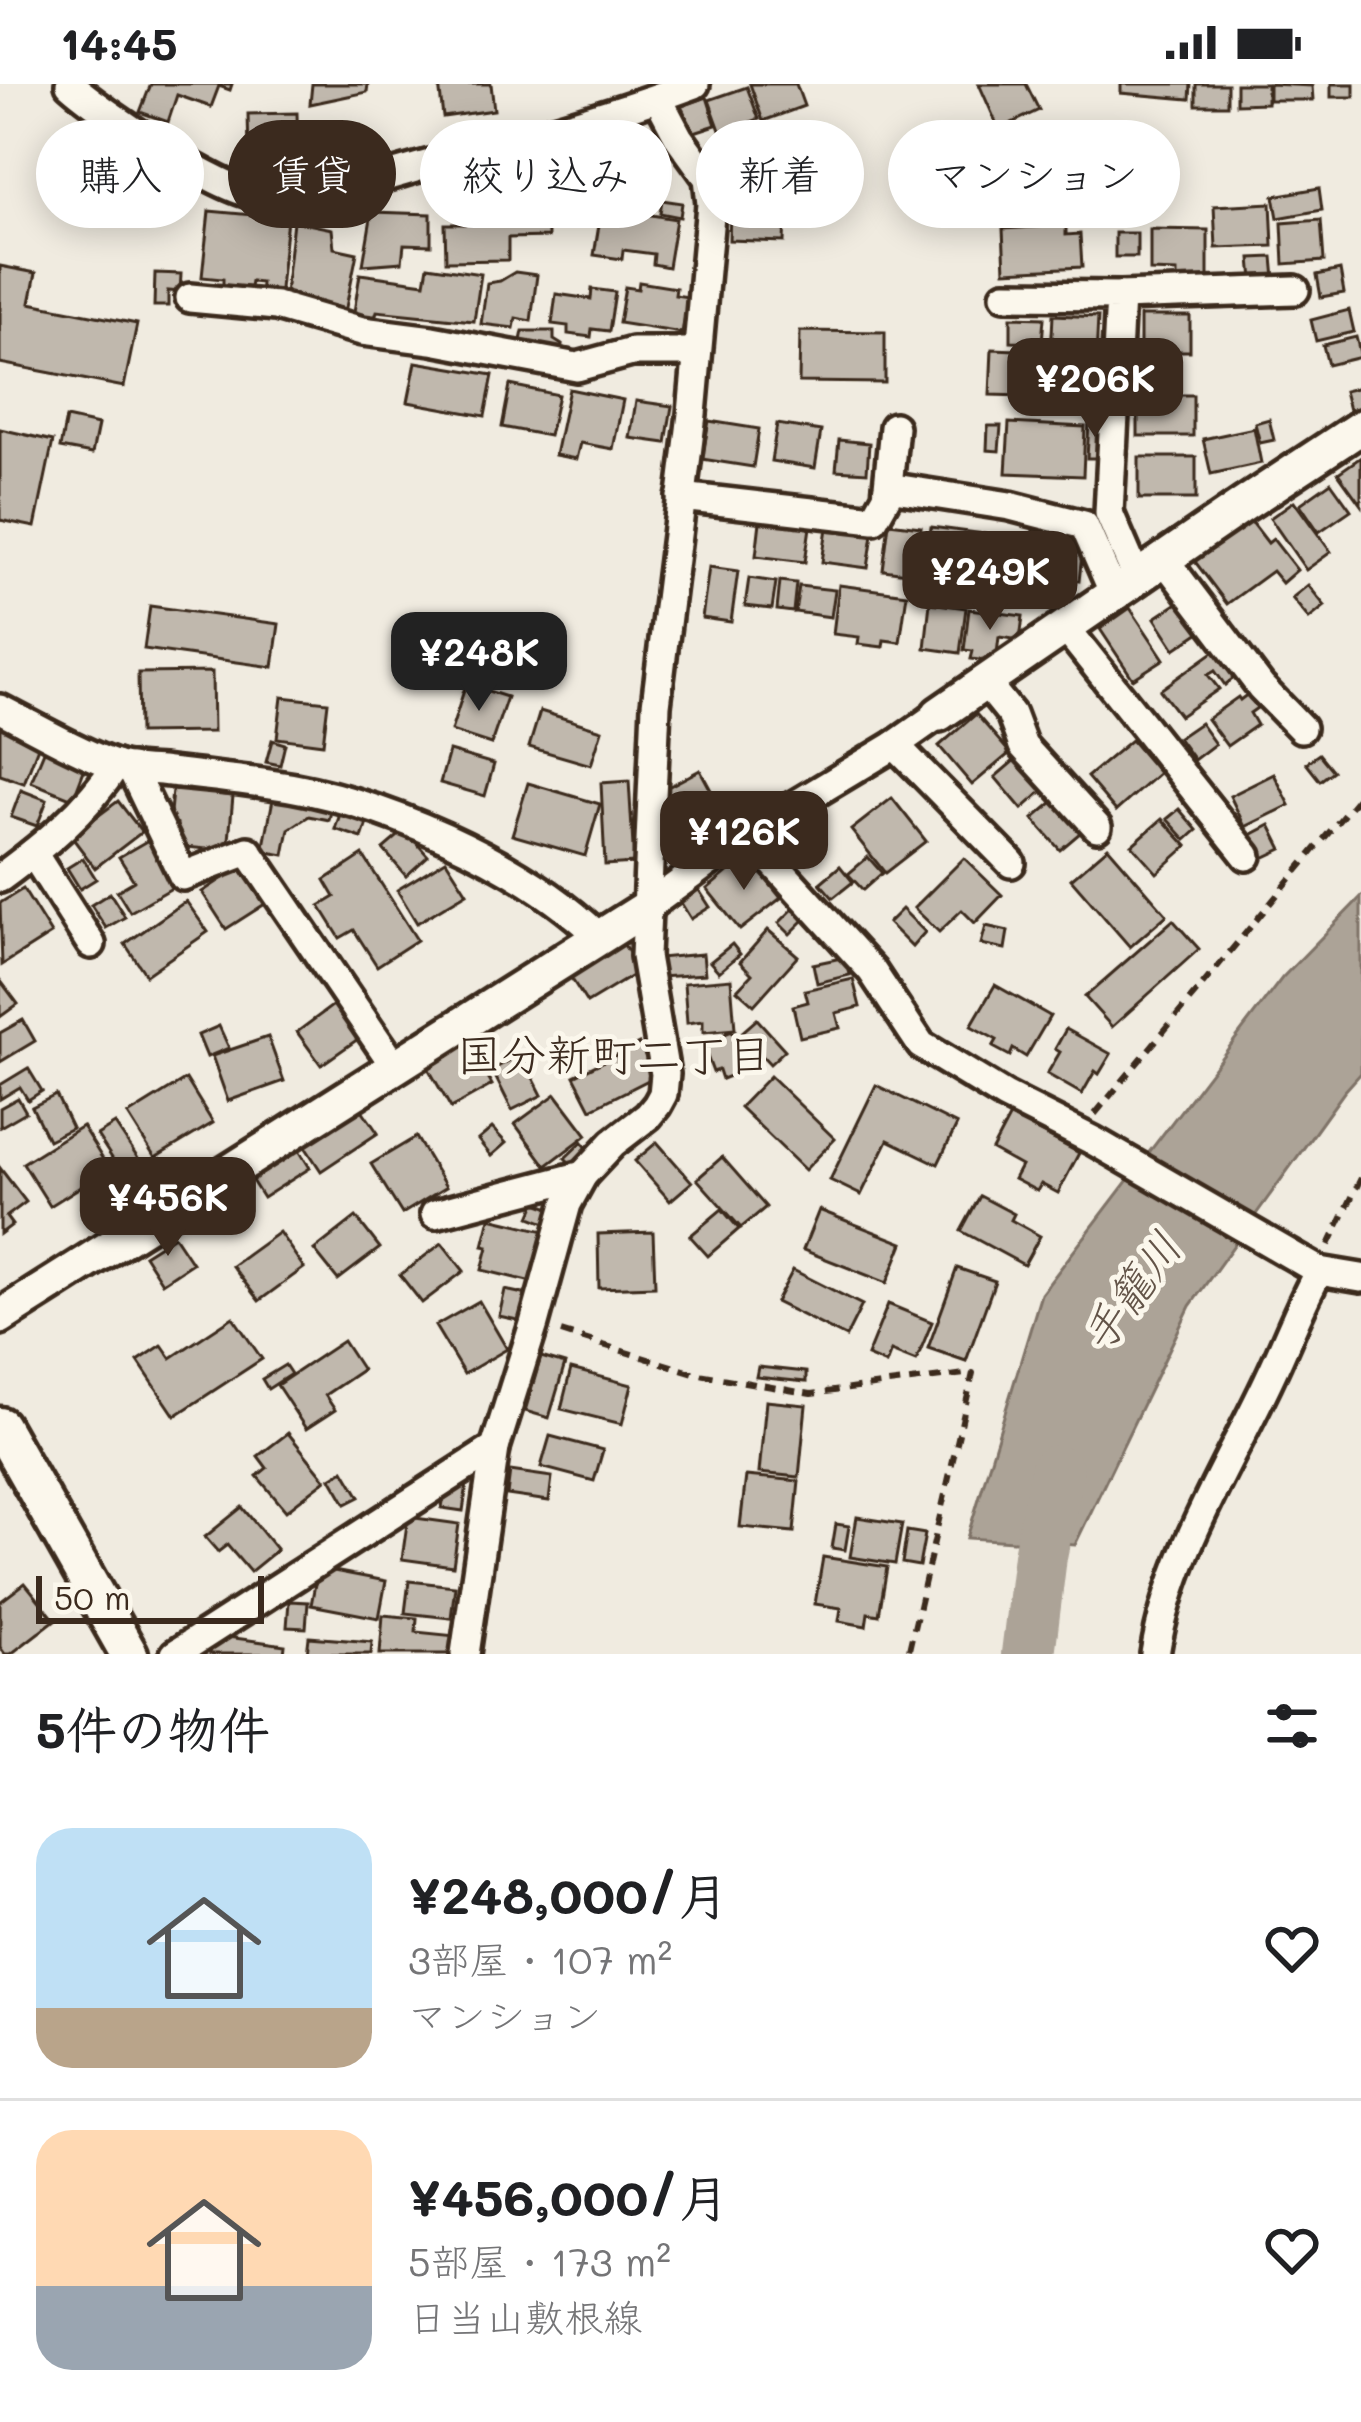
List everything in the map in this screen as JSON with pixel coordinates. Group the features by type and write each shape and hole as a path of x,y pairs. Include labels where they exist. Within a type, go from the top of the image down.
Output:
{"main road":[{"path":"0,1426 129,1654"}],"street":[{"path":"70,84 185,164 254,196 321,194 474,153 695,84"},
{"path":"465,1654 495,1448 567,1204 584,1175 647,1116 663,1094 665,1074 644,956 656,705 692,415 711,203 708,178 658,98"},
{"path":"1005,295 1295,290"},
{"path":"1120,296 1109,513 1138,577"},
{"path":"190,298 276,306 362,332 578,367 632,352 697,352"},
{"path":"681,496 874,519 887,496 894,427"},
{"path":"0,1317 646,908 747,834 895,745 1361,427"},
{"path":"888,487 1010,506 1084,525 1301,728"},
{"path":"1065,627 1247,856"},
{"path":"986,683 1011,714 1024,746 1096,827"},
{"path":"0,709 124,766 294,788 350,802 446,838 570,910 598,937"},
{"path":"895,745 1011,863"},
{"path":"0,878 33,854 124,766"},
{"path":"124,766 183,876 248,851 394,1065"},
{"path":"747,834 872,971 921,1045 1311,1267 1361,1279"},
{"path":"33,854 91,944"},
{"path":"435,1214 584,1175"},
{"path":"1155,1654 1190,1535 1269,1381 1303,1301 1311,1267"},
{"path":"175,1654 495,1448"}],"path":[{"path":"1086,1138 1361,794"},
{"path":"1311,1267 1361,1178"},
{"path":"534,1324 694,1373 811,1394 973,1373 908,1654"}],"water":[{"path":"1361,897 1361,1073 1190,1306 1075,1545 967,1538 1041,1294 1282,978"}],"building":[{"path":"151,84 232,84 230,90 219,86 211,107 177,95 169,120 140,112"},
{"path":"312,84 368,84 367,92 310,104"},
{"path":"439,84 491,84 494,110 443,117"},
{"path":"750,84 796,84 804,106 763,120"},
{"path":"979,84 1026,84 1039,110 1018,120 995,120"},
{"path":"1121,84 1191,84 1190,99 1121,93"},
{"path":"1196,84 1227,84 1227,105 1196,105"},
{"path":"1236,84 1267,84 1267,103 1236,104"},
{"path":"1269,84 1312,86 1313,100 1269,100"},
{"path":"1331,84 1354,84 1354,97 1331,97"},
{"path":"747,87 759,119 716,120 709,100"},
{"path":"707,97 714,120 696,120 696,131 685,135 676,108"},
{"path":"297,113 297,120 248,120 248,114"},
{"path":"1319,188 1322,210 1278,218 1274,196"},
{"path":"672,202 682,203 680,217 672,215"},
{"path":"1271,203 1273,246 1216,248 1214,206"},
{"path":"209,211 228,213 228,228 286,228 279,299 260,297 261,283 251,282 249,293 223,291 223,279 202,277"},
{"path":"396,213 420,214 420,228 431,228 431,245 404,244 402,262 363,265 369,228 396,228"},
{"path":"672,218 676,219 668,267 653,264 654,254 623,250 622,259 594,255 598,228 672,228"},
{"path":"1321,220 1324,261 1284,264 1282,223"},
{"path":"292,228 332,229 334,248 357,253 343,322 284,304"},
{"path":"445,228 548,228 548,237 508,238 508,260 446,261"},
{"path":"729,228 785,228 784,242 729,240"},
{"path":"1066,228 1066,235 1080,234 1082,267 1005,271 1003,229"},
{"path":"1150,229 1208,230 1208,285 1177,285 1177,272 1150,271"},
{"path":"1115,233 1137,233 1137,257 1115,257"},
{"path":"1273,257 1275,279 1253,280 1251,258"},
{"path":"0,266 36,273 30,303 137,324 124,387 0,363"},
{"path":"428,266 481,274 474,321 377,311 374,321 353,318 360,274 425,283"},
{"path":"1340,270 1344,293 1321,297 1317,275"},
{"path":"515,272 537,275 531,321 516,318 514,328 481,324 487,283"},
{"path":"155,273 181,274 180,292 168,291 168,306 154,306"},
{"path":"639,282 676,288 675,295 688,297 682,333 619,323 625,287 638,289"},
{"path":"592,289 615,292 609,331 592,329 591,337 568,334 568,326 552,324 556,294 591,299"},
{"path":"1349,310 1354,332 1316,341 1311,320"},
{"path":"1053,315 1098,317 1095,378 1075,377 1074,395 1049,394"},
{"path":"1140,316 1190,316 1190,351 1140,351"},
{"path":"1011,317 1044,318 1042,342 1011,341"},
{"path":"523,331 554,331 554,340 562,345 559,359 519,350"},
{"path":"800,331 885,332 885,383 799,382"},
{"path":"1356,337 1361,357 1328,365 1323,345"},
{"path":"992,349 1046,351 1045,378 1023,377 1023,396 990,395"},
{"path":"416,362 493,375 485,416 408,402"},
{"path":"1132,365 1157,365 1157,375 1132,375"},
{"path":"510,385 558,395 549,436 502,427"},
{"path":"1361,387 1361,407 1349,410 1344,391"},
{"path":"569,389 623,400 613,449 580,443 576,459 555,455"},
{"path":"1087,389 1102,389 1101,406 1086,406"},
{"path":"1138,395 1193,395 1193,436 1138,436"},
{"path":"636,401 672,406 666,443 630,438"},
{"path":"66,418 98,425 92,454 60,448"},
{"path":"1269,419 1274,440 1260,443 1255,423"},
{"path":"709,421 759,429 753,467 702,459"},
{"path":"1089,422 1103,423 1101,458 1087,458"},
{"path":"1009,423 1085,427 1083,476 1006,473"},
{"path":"777,424 821,431 815,468 771,461"},
{"path":"988,426 1001,426 999,451 987,450"},
{"path":"1254,428 1261,463 1211,474 1203,439"},
{"path":"0,429 53,441 35,527 0,520"},
{"path":"839,440 869,443 867,472 836,470"},
{"path":"1139,457 1196,457 1196,499 1139,499"},
{"path":"1361,457 1361,505 1338,473"},
{"path":"1331,482 1351,510 1319,532 1300,504"},
{"path":"1294,501 1331,552 1306,570 1270,518"},
{"path":"761,513 811,520 805,562 756,556"},
{"path":"1248,517 1297,570 1282,583 1272,571 1227,604 1193,559"},
{"path":"828,521 874,527 868,568 822,562"},
{"path":"889,523 921,527 915,574 883,570"},
{"path":"931,527 1023,539 1016,588 925,576"},
{"path":"1033,530 1084,537 1079,581 1028,574"},
{"path":"709,567 738,571 731,622 702,618"},
{"path":"749,578 776,582 772,609 745,606"},
{"path":"780,581 796,583 793,612 777,610"},
{"path":"839,585 907,594 900,642 884,640 883,647 858,644 859,637 833,634"},
{"path":"1308,585 1325,606 1309,619 1292,598"},
{"path":"799,586 835,590 831,617 795,612"},
{"path":"1182,600 1203,630 1175,649 1155,618"},
{"path":"930,603 966,608 960,653 925,648"},
{"path":"150,606 279,624 273,667 144,649"},
{"path":"1130,608 1164,659 1133,679 1100,629"},
{"path":"969,609 1023,616 1020,640 999,637 996,662 971,659 973,651 964,650"},
{"path":"1216,650 1235,677 1225,685 1215,671 1208,675 1219,689 1180,716 1160,690"},
{"path":"212,672 213,732 139,733 138,673"},
{"path":"466,684 507,697 491,744 451,731"},
{"path":"1248,694 1257,708 1250,713 1257,725 1227,746 1207,719"},
{"path":"282,697 328,702 323,744 277,738"},
{"path":"540,711 602,730 591,765 529,747"},
{"path":"976,714 1010,753 972,785 939,746"},
{"path":"1200,723 1215,744 1194,760 1178,738"},
{"path":"0,724 41,739 24,783 0,775"},
{"path":"272,740 285,744 280,765 266,762"},
{"path":"1131,740 1159,773 1116,811 1087,777"},
{"path":"47,744 88,760 73,799 31,782"},
{"path":"449,751 494,764 485,796 440,783"},
{"path":"1023,753 1050,784 1022,809 995,777"},
{"path":"1319,754 1333,771 1320,781 1306,763"},
{"path":"700,770 732,829 688,852 672,822 682,816 666,788"},
{"path":"1274,774 1290,805 1245,827 1230,796"},
{"path":"629,781 634,863 605,865 601,783"},
{"path":"528,783 600,804 585,856 512,835"},
{"path":"21,790 47,800 37,826 11,817"},
{"path":"172,790 233,796 228,851 175,846 177,824 169,824"},
{"path":"274,794 332,806 329,820 309,816 289,829 284,855 263,851"},
{"path":"1060,796 1087,827 1060,850 1033,819"},
{"path":"892,798 926,841 885,873 851,830"},
{"path":"118,801 142,832 95,868 71,836"},
{"path":"342,808 369,817 362,838 335,829"},
{"path":"1179,809 1197,830 1186,840 1167,819"},
{"path":"1162,819 1187,846 1157,873 1132,845"},
{"path":"1270,825 1282,849 1263,858 1251,835"},
{"path":"405,830 428,856 406,876 383,849"},
{"path":"150,839 177,885 130,912 117,891 134,881 119,857"},
{"path":"1108,847 1167,915 1130,947 1071,879"},
{"path":"363,855 417,940 377,966 354,930 340,938 320,906 335,897 325,880"},
{"path":"747,856 781,898 740,930 707,889"},
{"path":"868,857 882,873 863,890 848,874"},
{"path":"83,858 96,879 80,889 67,868"},
{"path":"964,858 1002,895 975,923 962,910 939,932 914,908"},
{"path":"446,860 467,893 417,923 397,890"},
{"path":"243,865 268,902 226,929 202,892"},
{"path":"840,866 853,882 833,898 820,883"},
{"path":"697,887 710,907 691,919 678,898"},
{"path":"23,889 51,934 2,965 0,903"},
{"path":"110,893 125,917 106,928 91,905"},
{"path":"186,901 208,932 146,975 125,944"},
{"path":"795,907 806,918 790,934 779,923"},
{"path":"902,909 925,932 912,947 888,923"},
{"path":"1173,920 1199,949 1112,1027 1085,997"},
{"path":"986,926 1008,931 1005,949 981,944"},
{"path":"768,930 798,956 754,1005 737,990 752,974 740,962"},
{"path":"621,940 640,971 587,1003 568,973"},
{"path":"732,944 740,954 719,972 710,962"},
{"path":"703,954 705,974 660,977 658,958"},
{"path":"846,957 850,975 817,983 813,964"},
{"path":"731,979 735,1029 703,1032 703,1021 687,1023 684,983"},
{"path":"853,979 860,1007 836,1013 840,1028 800,1037 793,1006 808,1002 805,990"},
{"path":"0,980 18,1004 0,1017"},
{"path":"995,985 1050,1016 1026,1057 1013,1049 1010,1056 993,1047 997,1040 971,1026"},
{"path":"336,1003 361,1037 321,1065 297,1032"},
{"path":"757,1019 785,1050 770,1064 741,1033"},
{"path":"23,1020 35,1041 0,1062 0,1033"},
{"path":"219,1026 229,1048 207,1057 198,1035"},
{"path":"1066,1029 1111,1054 1082,1094 1047,1074"},
{"path":"732,1031 747,1069 722,1079 719,1070 713,1072 702,1043"},
{"path":"482,1036 492,1054 479,1062 492,1085 451,1108 427,1066"},
{"path":"268,1037 284,1081 228,1101 212,1056"},
{"path":"639,1044 656,1076 591,1109 574,1076"},
{"path":"521,1054 542,1095 512,1110 492,1070"},
{"path":"28,1068 42,1091 28,1100 20,1087 0,1099 0,1085"},
{"path":"770,1076 835,1139 805,1170 740,1107"},
{"path":"186,1079 213,1123 155,1158 128,1115"},
{"path":"876,1085 957,1125 938,1164 888,1140 861,1195 830,1180"},
{"path":"556,1094 587,1135 546,1166 515,1124"},
{"path":"56,1095 72,1128 48,1140 32,1107"},
{"path":"18,1098 26,1112 0,1127 0,1108"},
{"path":"358,1104 378,1133 321,1171 302,1142"},
{"path":"1010,1116 1079,1153 1058,1193 1041,1184 1037,1191 1014,1179 1021,1166 992,1150"},
{"path":"115,1124 139,1160 121,1172 97,1135"},
{"path":"82,1126 109,1169 50,1206 23,1163"},
{"path":"492,1128 506,1143 491,1156 478,1140"},
{"path":"416,1137 446,1187 402,1214 371,1164"},
{"path":"294,1142 310,1168 263,1198 247,1173"},
{"path":"582,1142 591,1152 574,1167 565,1158"},
{"path":"657,1142 692,1182 670,1201 635,1161"},
{"path":"722,1157 766,1207 741,1228 697,1179"},
{"path":"0,1168 26,1202 6,1217 12,1225 0,1234"},
{"path":"980,1196 1014,1214 1011,1220 1040,1236 1024,1265 961,1231"},
{"path":"536,1203 559,1211 553,1226 530,1217"},
{"path":"722,1209 739,1229 708,1256 690,1236"},
{"path":"819,1210 903,1243 887,1283 803,1250"},
{"path":"356,1217 380,1248 338,1280 314,1250"},
{"path":"490,1218 553,1233 540,1284 482,1270"},
{"path":"279,1232 304,1268 259,1301 232,1266"},
{"path":"653,1232 655,1286 599,1288 598,1234"},
{"path":"174,1236 192,1263 162,1283 144,1255"},
{"path":"442,1243 464,1271 422,1303 400,1275"},
{"path":"957,1268 995,1281 966,1361 928,1348"},
{"path":"793,1270 862,1305 846,1337 776,1302"},
{"path":"505,1290 528,1295 522,1321 499,1316"},
{"path":"479,1301 507,1349 464,1374 435,1326"},
{"path":"888,1304 932,1322 916,1361 891,1351 886,1364 867,1356"},
{"path":"233,1317 262,1359 175,1416 138,1361 162,1345 171,1358"},
{"path":"343,1341 362,1370 325,1395 335,1410 306,1429 277,1385"},
{"path":"541,1357 565,1364 549,1418 525,1411"},
{"path":"285,1365 291,1374 268,1389 262,1379"},
{"path":"758,1367 806,1372 806,1382 756,1377"},
{"path":"571,1369 632,1385 622,1424 561,1409"},
{"path":"766,1401 806,1405 799,1477 759,1473"},
{"path":"288,1433 326,1480 286,1511 257,1476 267,1468 258,1456"},
{"path":"550,1436 603,1450 594,1481 541,1467"},
{"path":"344,1470 360,1497 346,1504 331,1478"},
{"path":"510,1471 552,1477 549,1501 507,1495"},
{"path":"746,1476 799,1481 794,1532 740,1527"},
{"path":"467,1484 463,1511 442,1508 445,1487"},
{"path":"242,1507 277,1550 250,1572 227,1545 218,1552 205,1537"},
{"path":"408,1517 459,1524 453,1566 402,1559"},
{"path":"857,1517 902,1524 895,1564 850,1557"},
{"path":"836,1524 849,1526 845,1550 832,1548"},
{"path":"907,1531 925,1534 919,1566 902,1563"},
{"path":"823,1557 887,1567 879,1615 868,1613 866,1626 839,1621 841,1608 815,1604"},
{"path":"318,1568 386,1581 379,1618 311,1605"},
{"path":"409,1581 455,1586 451,1618 405,1613"},
{"path":"25,1583 55,1620 5,1654 0,1647 0,1602"},
{"path":"289,1601 308,1602 306,1628 287,1627"},
{"path":"383,1615 417,1618 416,1632 456,1636 454,1654 380,1654"},
{"path":"213,1635 285,1645 284,1654 210,1654"},
{"path":"309,1637 372,1642 371,1654 307,1654"}],"waterway":[{"name":"手籠川","path":"1028,1654 1057,1472"}],"district":[{"name":"国分新町二丁目","path":"614,1055"}]}
